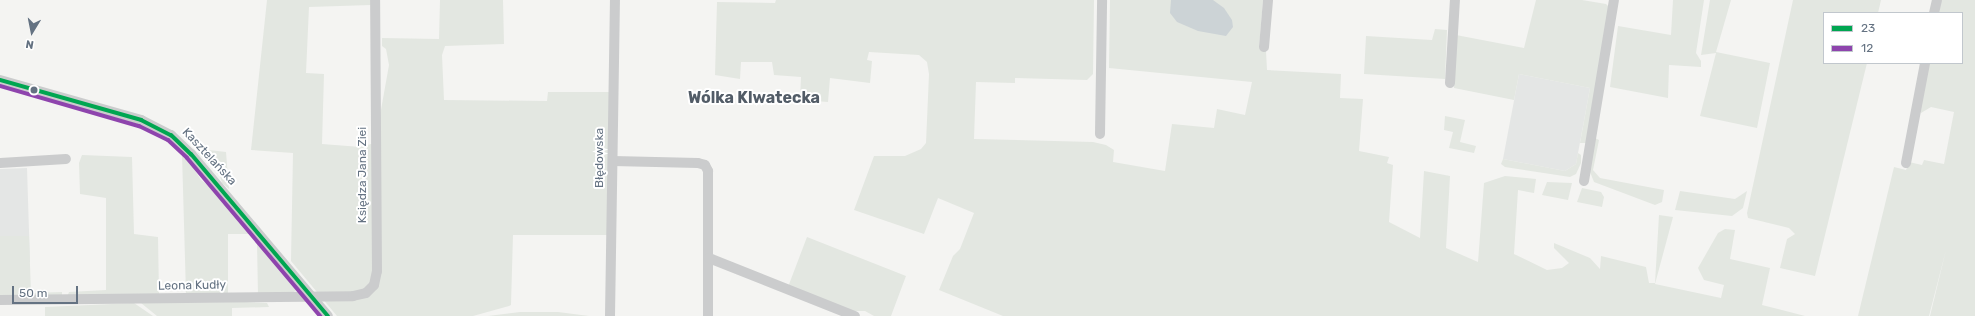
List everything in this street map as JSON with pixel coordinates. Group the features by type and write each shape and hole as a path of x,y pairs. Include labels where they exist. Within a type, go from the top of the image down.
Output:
{"street":[{"name":"Księdza Jana Ziei","path":"312,297 362,295 370,290 376,279 375,0"},
{"name":"Błędowska","path":"610,316 615,0"},
{"path":"1100,134 1102,0"},
{"path":"1264,47 1268,0"},
{"path":"1450,83 1455,0"},
{"path":"1584,181 1614,0"},
{"path":"1934,12 1937,0"},
{"path":"1906,163 1925,64"},
{"name":"Kasztelańska","path":"0,80 141,120 171,135 191,154 328,316"},
{"path":"0,163 66,159"},
{"path":"613,161 690,162 705,165 709,177 708,316"},
{"path":"709,258 855,316"},
{"name":"Leona Kudły","path":"0,300 312,297"}],"shaded area":[{"path":"267,0 371,0 371,5 309,7 306,73 324,74 322,144 361,147 374,143 379,121 389,65 386,49 382,46 382,38 439,39 440,0 503,0 504,44 445,46 442,55 444,100 547,101 548,92 610,92 607,235 513,235 511,305 509,306 473,316 337,316 291,261 293,153 251,150"},
{"path":"776,0 1094,0 1093,74 1087,80 1015,78 1015,83 976,82 974,139 1093,142 1106,145 1114,150 1113,162 1165,171 1172,124 1214,128 1217,109 1245,115 1252,82 1109,68 1110,0 1263,0 1259,48 1266,51 1267,70 1341,74 1340,98 1363,99 1359,151 1389,157 1387,163 1393,165 1389,222 1420,238 1424,171 1450,176 1446,248 1478,262 1484,183 1505,176 1536,179 1534,193 1518,190 1514,254 1547,270 1562,268 1569,263 1554,248 1554,243 1590,258 1600,269 1601,256 1646,267 1649,283 1655,283 1659,215 1673,217 1655,284 1721,298 1724,285 1704,280 1698,268 1718,233 1725,229 1735,230 1730,259 1770,268 1762,305 1805,316 1003,316 939,290 953,256 960,249 974,213 938,198 924,234 854,210 874,156 905,156 921,149 926,143 929,74 927,62 919,55 869,52 867,60 872,61 870,83 830,78 828,102 800,100 801,77 774,75 772,62 741,62 740,79 715,75 717,2 775,3"},
{"path":"1171,0 1213,0 1224,8 1232,20 1233,27 1226,36 1198,31 1177,22 1170,13"},
{"path":"1536,0 1582,0 1606,4 1610,8 1586,143 1580,143 1590,88 1519,74 1514,100 1454,88 1456,35 1524,48"},
{"path":"1673,0 1704,0 1696,53 1701,61 1701,67 1669,65 1668,98 1610,87 1618,26 1671,35"},
{"path":"1710,0 1731,0 1716,52 1770,63 1757,128 1700,116 1716,53 1701,55"},
{"path":"1793,0 1881,0 1878,12 1823,12 1823,64 1867,64 1815,276 1780,268 1787,239 1795,234 1789,228 1748,218 1747,213"},
{"path":"1941,0 1975,0 1975,316 1930,316 1946,250 1929,316 1858,316 1894,167 1906,170 1909,162 1922,165 1924,160 1944,164 1954,112 1931,107 1921,113 1919,104 1928,64 1963,64 1963,12 1938,12"},
{"path":"1435,29 1447,30 1445,79 1364,74 1366,36 1432,40"},
{"path":"1519,74 1590,88 1576,164 1565,171 1503,159"},
{"path":"1445,116 1465,120 1460,142 1476,146 1474,153 1449,148 1453,132 1444,130"},
{"path":"1595,138 1599,140 1593,170 1600,178 1664,190 1662,202 1655,205 1594,182 1590,172"},
{"path":"200,149 226,152 229,189 222,183 217,165 200,156 196,150"},
{"path":"184,153 201,180 215,190 280,266 283,273 295,283 297,289 295,291 291,294 258,295 257,243 250,234 228,234 228,295 186,294 182,154"},
{"path":"1578,153 1581,155 1581,163 1576,174 1570,177 1505,167 1501,164 1503,159 1565,171 1576,164"},
{"path":"82,155 132,157 134,234 158,237 159,294 67,297 69,292 106,290 106,198 80,194 79,163"},
{"path":"27,168 30,262 0,263 0,169"},
{"path":"1547,182 1572,183 1568,200 1542,195"},
{"path":"1582,188 1601,192 1604,197 1602,207 1577,202"},
{"path":"1680,191 1735,199 1747,191 1743,208 1732,216 1675,210"},
{"path":"0,236 29,236 31,293 62,292 62,297 0,297"},
{"path":"807,237 906,276 891,316 874,316 865,311 852,311 788,287"},
{"path":"134,303 153,316 45,316 45,307"},
{"path":"141,303 267,303 269,307 232,308 232,316 157,316"},
{"path":"520,312 558,312 589,316 488,316"}],"transit line":[{"name":"23","path":"0,80 141,120 171,135 191,154 328,316"},
{"name":"12","path":"0,86 139,126 168,140 187,158 320,316"}],"district":[{"name":"Wólka Klwatecka","path":"754,98"}]}
